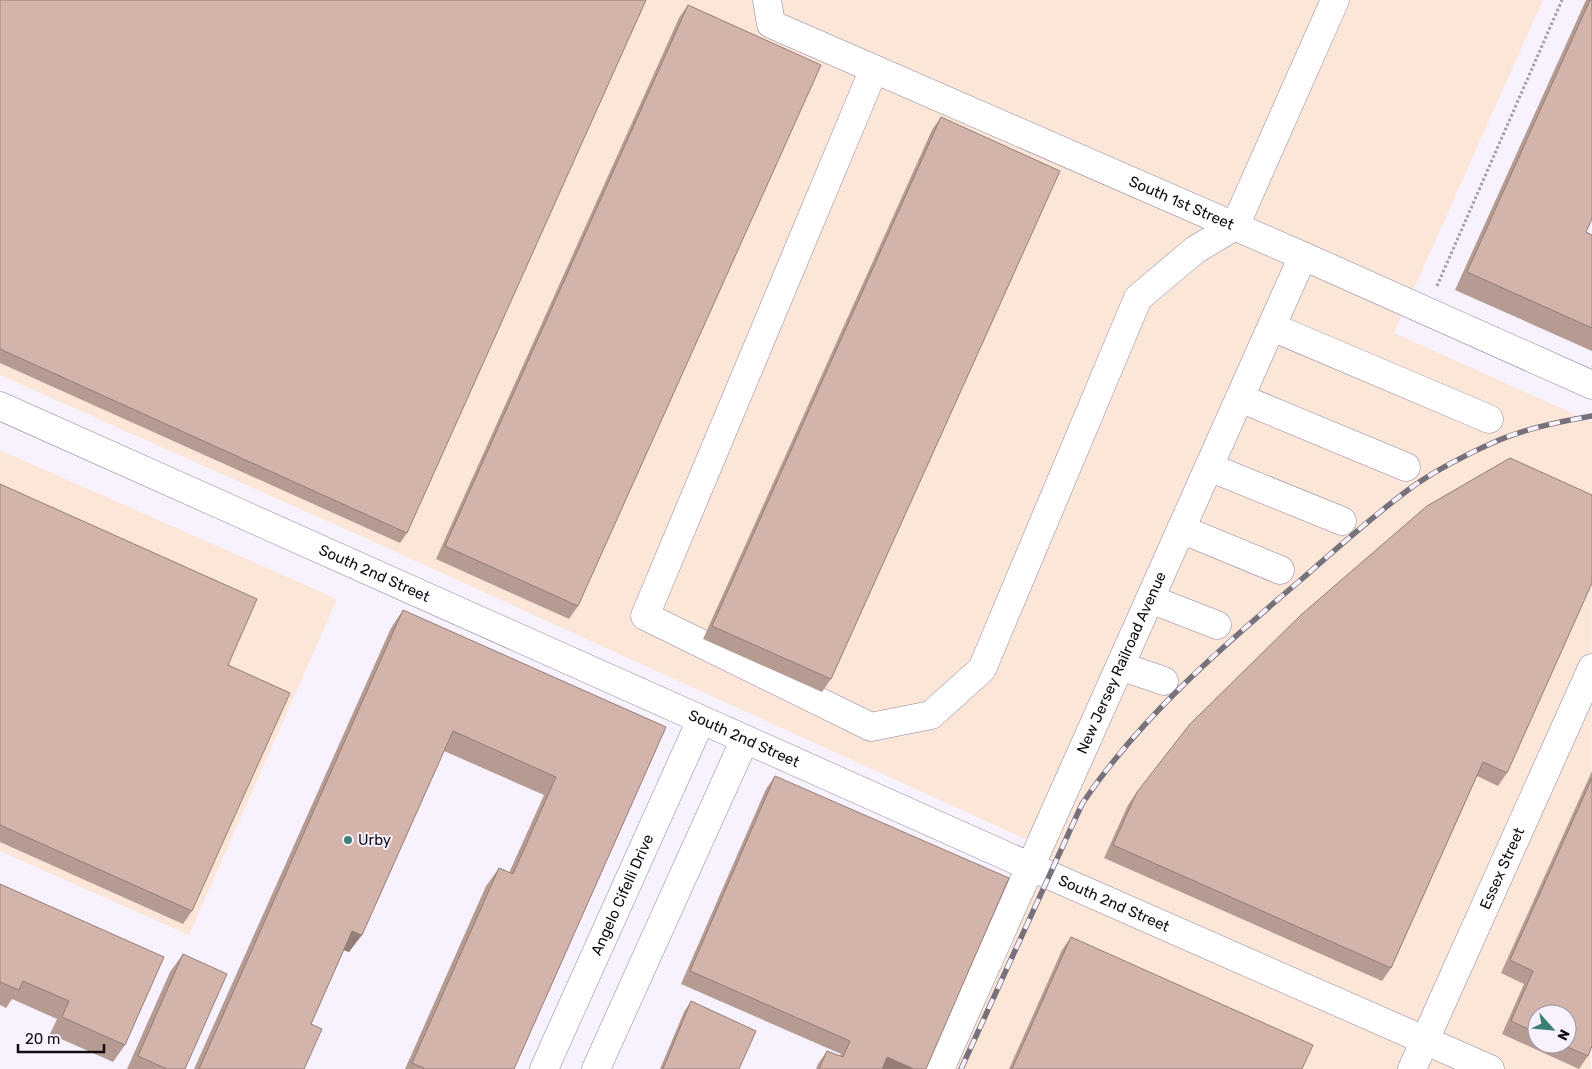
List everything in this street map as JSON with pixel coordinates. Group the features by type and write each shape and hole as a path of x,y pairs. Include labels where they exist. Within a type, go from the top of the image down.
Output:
{"street":[{"path":"874,69 644,616 871,727 931,715 982,669 1138,298 1196,250 1234,226 1335,0"},
{"name":"South 1st Street","path":"769,12 874,69 1304,256 1592,386"},
{"name":"New Jersey Railroad Avenue","path":"940,1069 1304,256"},
{"path":"1272,327 1489,419"},
{"path":"1240,398 1406,467"},
{"name":"South 2nd Street","path":"0,406 701,720 1490,1069"},
{"path":"1209,467 1342,520"},
{"path":"1182,529 1280,570"},
{"path":"1150,600 1217,625"},
{"path":"1120,666 1164,681"},
{"name":"Essex Street","path":"1412,1069 1592,668"},
{"name":"Angelo Cifelli Drive","path":"544,1069 701,720"},
{"path":"596,1069 745,739"}],"path":[{"path":"1426,311 1562,0"}],"shaded area":[{"path":"0,0 1543,0 1394,333 1592,422 1591,1069 949,1069 1047,849 365,538 0,375"},
{"path":"0,450 337,599 189,935 0,851"}],"building":[{"path":"0,0 646,0 407,533 0,349"},
{"path":"1590,0 1592,0 1592,219 1586,232 1592,235 1592,328 1467,272"},
{"path":"688,5 821,65 578,606 445,546"},
{"path":"941,117 1060,171 831,679 712,626"},
{"path":"1510,458 1592,495 1592,583 1507,773 1483,762 1391,968 1113,845 1137,792 1190,724 1302,614 1427,506"},
{"path":"0,484 257,599 228,665 290,693 192,911 0,825"},
{"name":"Urby","path":"403,610 666,727 514,1069 423,1069 412,1063 499,868 513,874 556,777 453,731 362,935 352,931 311,1024 322,1029 304,1069 199,1069"},
{"path":"775,776 1009,878 926,1069 914,1069 887,1057 882,1069 819,1069 827,1051 843,1057 850,1041 690,971"},
{"path":"1592,778 1592,1046 1588,1056 1577,1051 1577,1004 1527,1004 1527,1028 1511,1021 1533,971 1510,960"},
{"path":"0,884 164,957 125,1045 62,1017 69,1001 23,981 19,990 0,982"},
{"path":"1071,937 1313,1045 1302,1069 1012,1069"},
{"path":"183,954 227,974 185,1069 167,1069 138,1056"},
{"path":"691,1001 756,1031 739,1069 663,1069"}],"railway":[{"path":"961,1069 1082,804 1130,741 1157,712 1243,629 1368,522 1417,484 1459,459 1502,439 1540,427 1592,416"}],"place":[{"name":"Urby","path":"348,840"}]}
